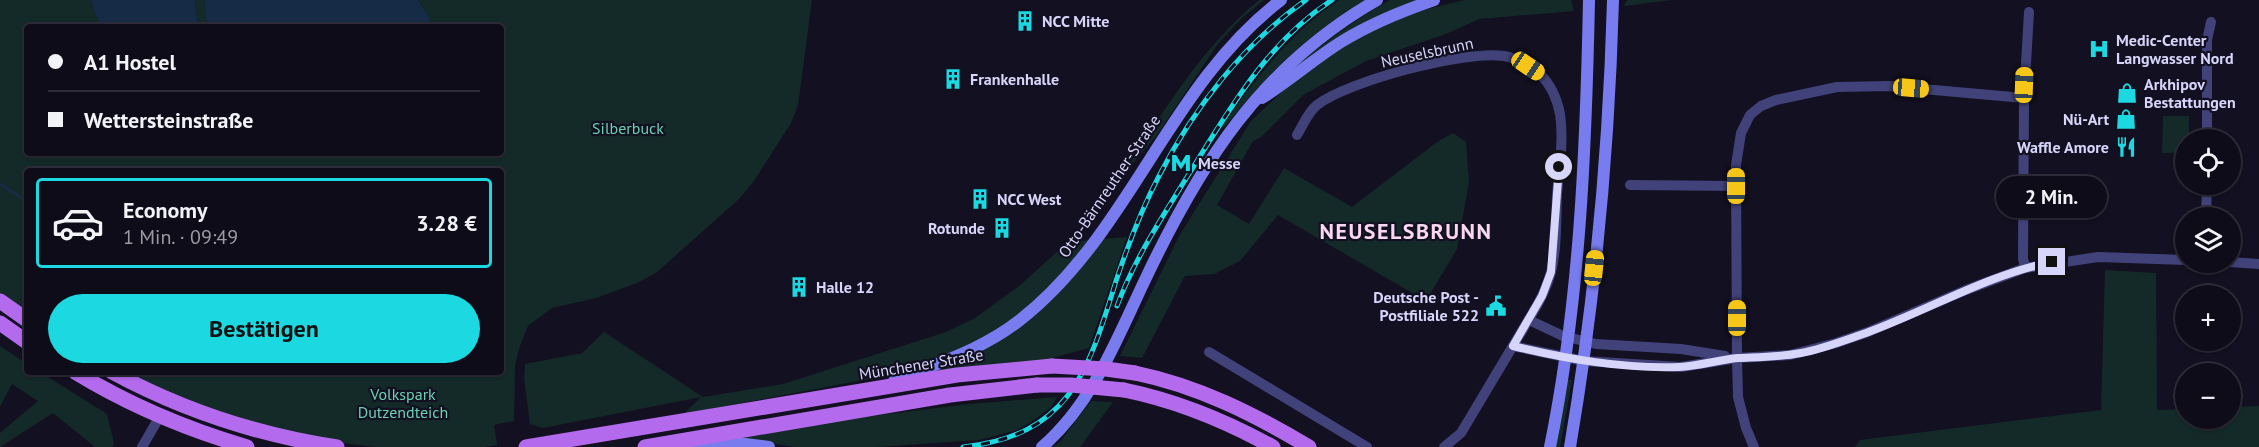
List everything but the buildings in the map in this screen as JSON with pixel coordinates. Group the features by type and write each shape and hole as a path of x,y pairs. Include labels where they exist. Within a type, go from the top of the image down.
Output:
{"main road":[{"name":"Otto-Bärnreuther-Straße","path":"873,390 976,348 1012,326 1049,295 1077,265 1107,225 1203,79 1232,45 1281,0"},
{"path":"1042,447 1064,426 1085,399 1104,366 1165,239 1216,148 1248,107 1307,48 1377,0"},
{"path":"1248,107 1360,31 1394,14 1434,0"},
{"path":"1580,0 1589,17"},
{"path":"1550,447 1568,337 1581,216 1587,105 1589,0"},
{"path":"1570,447 1584,362 1600,213 1612,0"},
{"path":"1612,30 1620,0"},
{"path":"0,302 24,318"},
{"path":"0,323 24,340"},
{"name":"Münchener Straße","path":"526,447 974,373 1052,366 1106,369 1166,380 1208,395 1263,420 1309,447"},
{"path":"80,375 159,416 199,432 247,447"},
{"path":"118,375 207,415 254,430 337,447"},
{"path":"645,447 968,392 1071,384 1124,390 1162,398 1197,410 1273,447"},
{"path":"159,416 170,400"},
{"path":"666,444 745,444 769,447"}],"street":[{"path":"2025,268 2023,258 2024,98 2030,12"},
{"path":"2207,129 2207,40 2211,22"},
{"name":"Neuselsbrunn","path":"1297,135 1316,106 1328,99 1377,78 1431,63 1484,55 1505,56 1518,60 1539,73 1551,87 1560,116 1560,152 1551,272 1542,296 1529,320 1461,433 1444,447"},
{"path":"1754,447 1746,428 1738,397 1736,165 1745,122 1761,106 1776,100 1837,87 1889,86 2024,98"},
{"path":"1630,185 1736,186"},
{"path":"1513,346 1584,362 1681,367 1737,358 1790,355 1836,344 2025,268 2052,262 2098,257 2175,260"},
{"path":"2241,263 2259,264"},
{"path":"1529,320 1568,337 1586,342 1611,346 1680,350 1737,358"},
{"path":"1209,352 1367,447"},
{"path":"142,447 159,416"}],"green space":[{"name":"Silberbuck","path":"0,0 90,0 100,24 24,24 24,156 504,156 504,24 429,24 429,16 418,0 812,0 798,105 791,123 754,181 740,198 656,273 637,283 596,298 552,308 528,326 515,365 514,421 494,425 497,445 485,447 376,447 332,442 230,418 128,375 504,375 504,168 24,168 24,312 0,296"},
{"path":"195,0 204,0 207,24 198,24"},
{"path":"1259,0 1264,0 1242,18 1217,45 1157,135 1133,163 1131,162 1159,118 1205,55 1221,36"},
{"path":"1339,0 1367,0 1326,26 1289,56 1224,128 1222,126 1275,57 1305,27"},
{"path":"1390,0 1418,0 1287,73 1337,34"},
{"path":"1464,0 1571,0 1574,11 1479,19 1446,34 1366,61 1303,95 1261,137 1253,141 1217,205 1249,224 1284,168 1352,207 1437,142 1453,133 1466,142 1469,182 1457,249 1426,301 1278,215 1240,261 1214,274 1185,276 1142,358 1120,356 1179,236 1251,121 1292,82 1363,33 1416,12"},
{"path":"1627,0 1672,0 1624,6"},
{"path":"2163,116 2189,116 2189,129 2175,129 2175,153 2162,153"},
{"path":"1127,237 1089,348 1045,360 937,372 918,367 884,376 684,414 701,397 543,428 530,424 524,378 525,364 582,353 604,332 703,397 783,384 946,332 975,318 1019,286 1068,242"},
{"path":"2105,270 2156,273 2157,410 2175,409 2175,429 2241,429 2241,407 2259,406 2259,447 1855,447 1860,440 2101,410"},
{"path":"0,346 24,362 24,375 45,375 107,414 114,443 112,447 95,447 53,413 0,447 0,433 38,401 12,384 0,407"},
{"path":"1567,380 1572,380 1560,447 1555,447"},
{"path":"1057,397 1051,407 1017,430 979,440 877,447 794,447 737,437 809,424 969,404"},
{"path":"1091,401 1113,402 1080,447 1052,447 1060,442"}],"water":[{"path":"90,0 195,0 198,24 100,24"},
{"path":"204,0 418,0 429,16 429,24 207,24"}],"waterway":[{"path":"0,184 24,199"}],"railway":[{"path":"963,447 999,440 1029,429 1051,413 1070,393 1084,370 1095,343 1125,254 1152,189 1188,126 1204,102 1241,57 1283,17 1306,0"},
{"path":"1117,306 1131,272 1149,240 1233,104 1250,80 1287,37 1332,0"}],"place":[{"name":"NCC Mitte","path":"1025,21"},
{"name":"Medic-Center Langwasser Nord","path":"2099,49"},
{"name":"Frankenhalle","path":"953,79"},
{"name":"Arkhipov Bestattungen","path":"2127,93"},
{"name":"Nü-Art","path":"2126,119"},
{"name":"Waffle Amore","path":"2126,147"},
{"name":"Messe","path":"1181,163"},
{"name":"NCC West","path":"980,199"},
{"name":"Rotunde","path":"1002,228"},
{"name":"Halle 12","path":"799,287"},
{"name":"Deutsche Post - Postfiliale 522","path":"1496,306"}],"district":[{"name":"NEUSELSBRUNN","path":"1406,231"}],"route":[{"path":"1559,167 1551,272 1533,314 1513,346 1584,362 1681,367 1737,358 1790,355 1836,344 1923,310 1966,290 2025,268 2052,262"}],"park label":[{"name":"Volkspark Dutzendteich","path":"403,403"}]}
